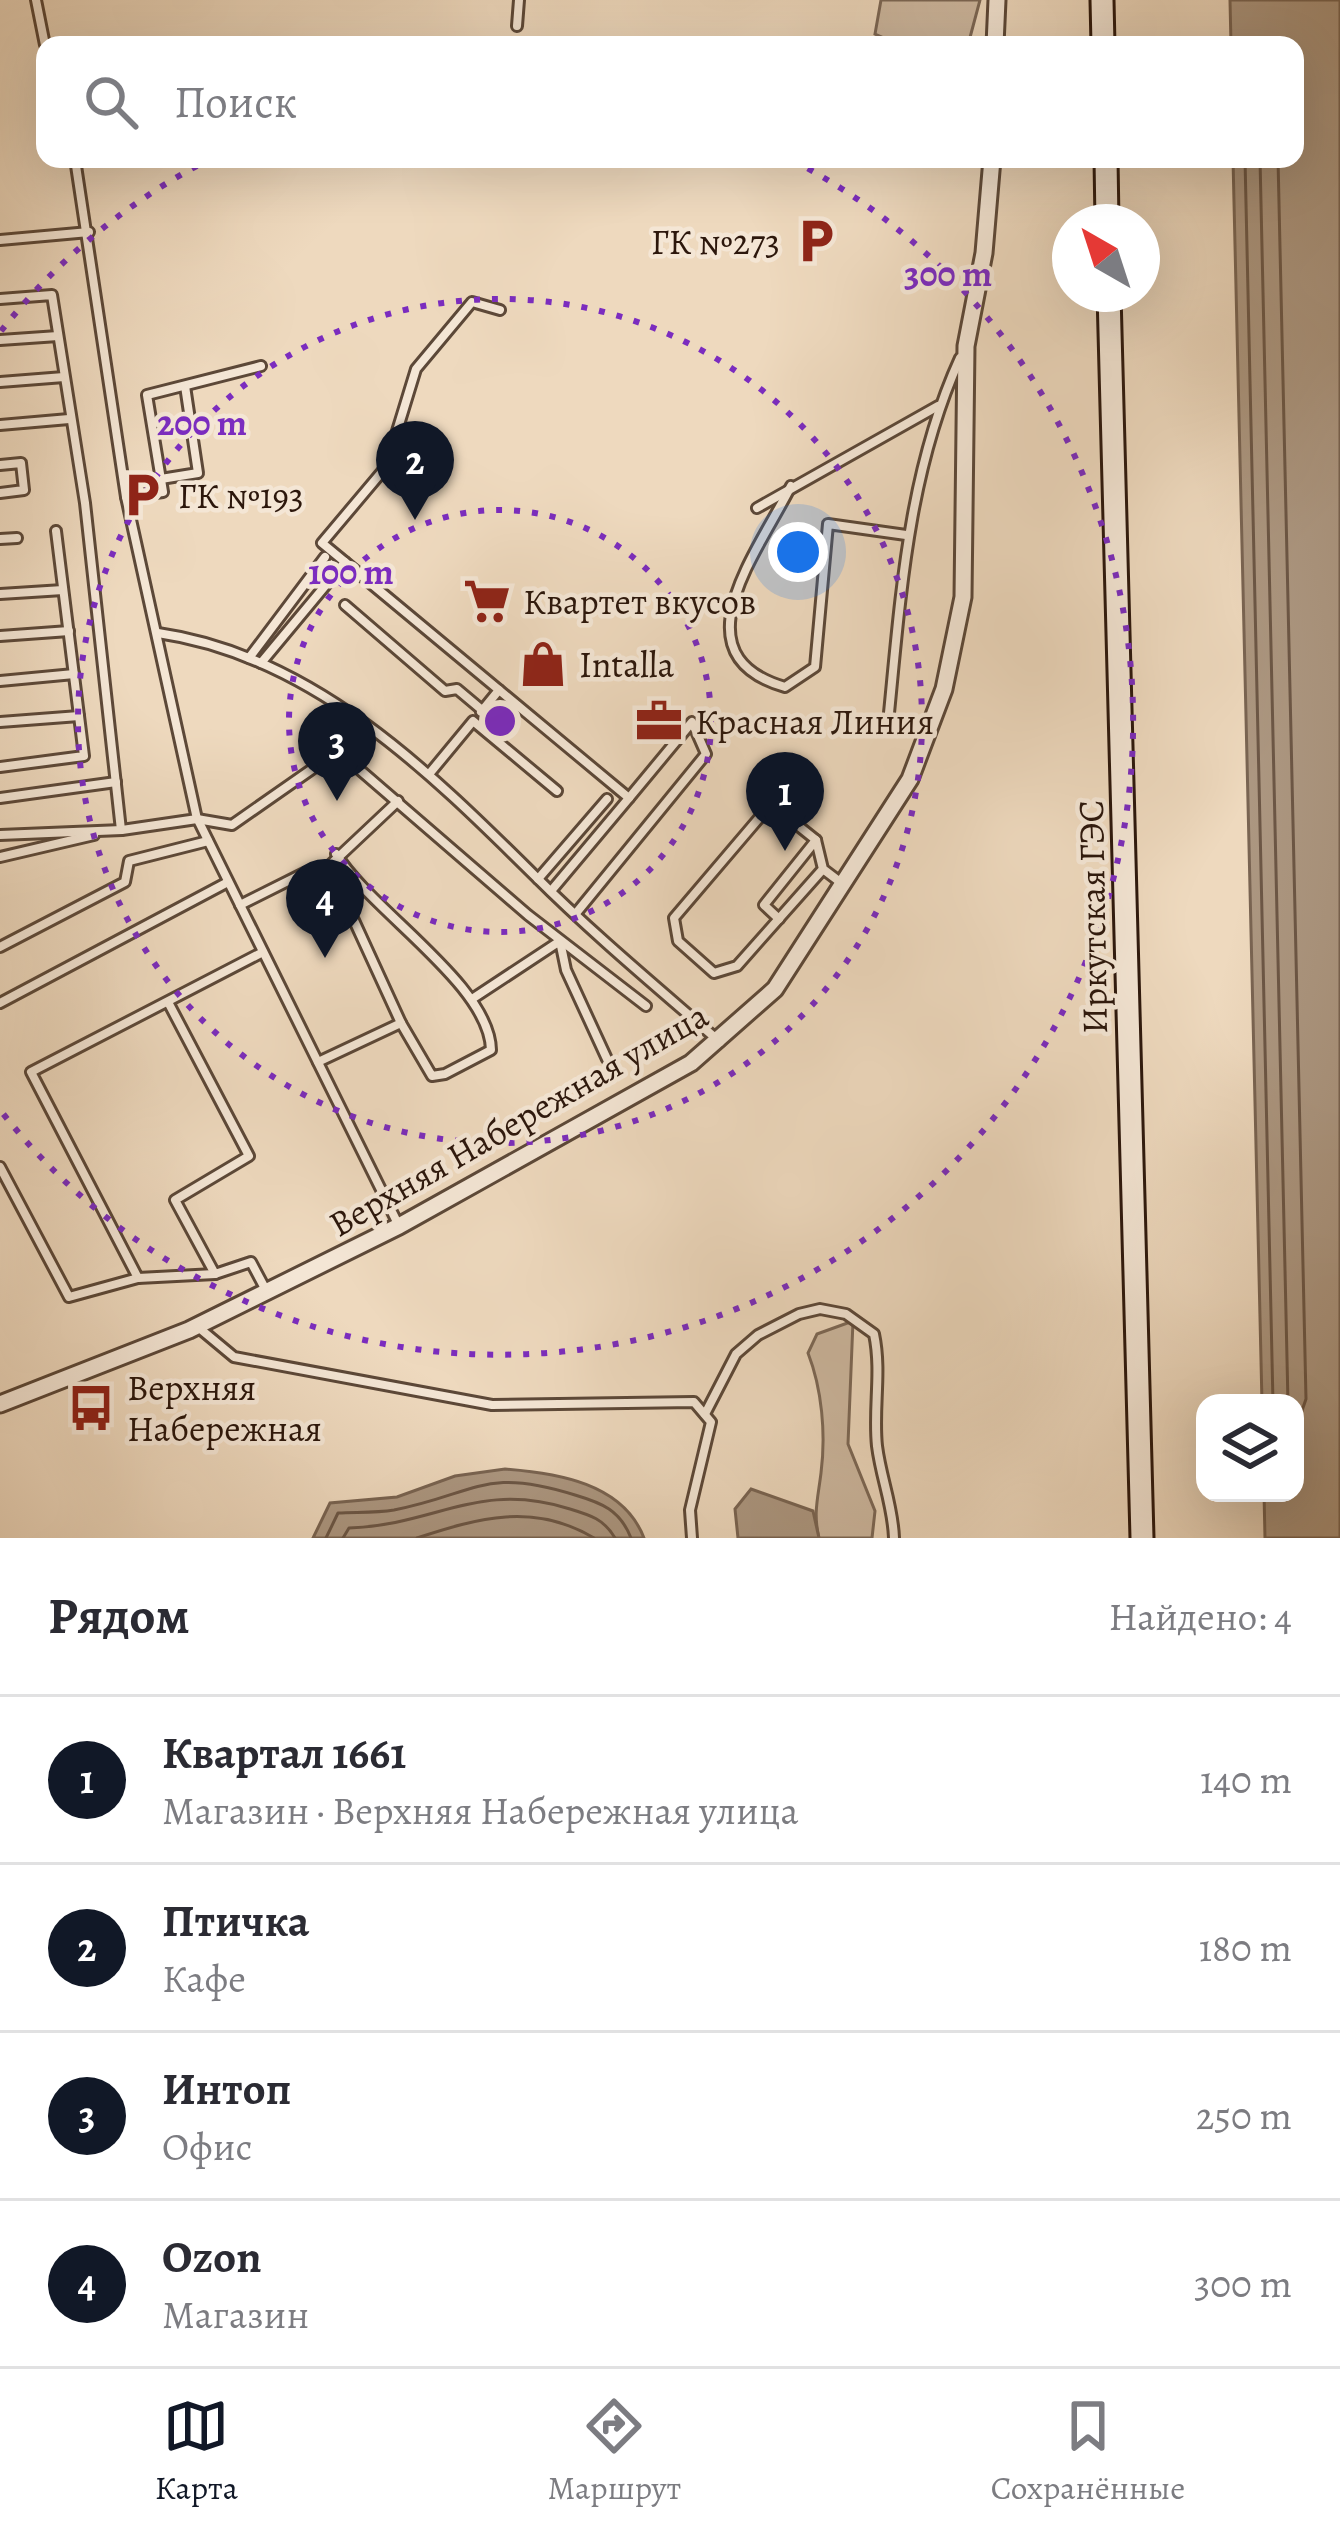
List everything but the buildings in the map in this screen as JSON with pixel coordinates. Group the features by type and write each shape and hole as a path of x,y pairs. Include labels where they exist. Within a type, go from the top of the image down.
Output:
{"main road":[{"path":"1102,0 1103,36"},
{"path":"1106,168 1107,204"},
{"name":"Иркутская ГЭС","path":"1109,312 1142,1538"}],"street":[{"path":"995,36 997,0"},
{"name":"Верхняя Набережная улица","path":"0,1404 197,1326 399,1226 720,1042 776,989 910,779 944,689 963,597 966,346 984,254 991,168"}],"lane":[{"path":"36,0 43,36"},
{"path":"517,26 519,0"},
{"path":"77,168 126,497 197,819 399,1226"},
{"path":"0,240 89,232"},
{"path":"0,298 52,295 85,502 122,830"},
{"path":"500,310 472,302 416,369 386,467 322,543 629,798"},
{"path":"0,340 58,336"},
{"path":"889,713 907,535 939,405 966,346"},
{"path":"126,497 163,492 147,394 261,367"},
{"path":"0,382 65,376"},
{"path":"161,478 198,473 185,386"},
{"path":"757,508 939,405"},
{"path":"0,424 69,419"},
{"path":"0,465 21,463 23,490 0,493"},
{"path":"790,486 725,617 735,659 758,679 785,687 815,667 828,524 907,535"},
{"path":"0,767 84,756 56,531"},
{"path":"0,538 17,538"},
{"path":"249,658 325,557"},
{"path":"261,663 345,562"},
{"path":"0,594 63,590"},
{"path":"345,604 446,691 457,689 482,710"},
{"path":"0,636 69,631"},
{"path":"158,633 212,641 311,687 430,773 538,879 720,1042"},
{"path":"0,682 74,674"},
{"path":"430,773 499,690"},
{"path":"0,722 79,716"},
{"path":"473,721 557,791"},
{"path":"551,891 692,722 706,754 577,912"},
{"path":"0,857 197,819 232,825 338,751 560,941 646,1006"},
{"path":"0,798 116,782"},
{"path":"538,879 607,799"},
{"path":"336,854 352,880 472,999 491,1050 446,1075 432,1076 401,1023 329,866 336,854 398,801"},
{"path":"823,869 737,966 714,973 678,941 674,918 771,804 816,840 823,869 845,886"},
{"path":"0,835 122,830"},
{"path":"779,919 764,905 816,840"},
{"path":"0,947 125,882 129,861 208,841"},
{"path":"240,905 304,873"},
{"path":"0,1003 228,882"},
{"path":"472,999 560,941"},
{"path":"560,941 566,970 607,1059"},
{"path":"138,1278 31,1072 263,952"},
{"path":"168,1002 249,1156 175,1200 215,1274"},
{"path":"318,1062 401,1023"},
{"path":"0,1167 69,1297 138,1278 215,1274 250,1262 268,1294"},
{"path":"704,1414 736,1354 758,1335 799,1314 820,1309 846,1314 874,1334 877,1348 877,1441 893,1510 893,1538"},
{"path":"197,1326 234,1357 492,1405 694,1402 711,1422 690,1510 692,1538"}],"shaded area":[{"path":"881,0 980,0 970,36 875,34"},
{"path":"853,1321 848,1444 875,1511 872,1538 819,1538 816,1513 823,1427 808,1353 817,1334"}],"water":[{"path":"1230,0 1340,0 1340,1538 1265,1538 1264,1502 1304,1502 1304,1394 1262,1394 1233,168 1304,168 1304,36 1231,36"},
{"path":"505,1469 566,1478 605,1493 634,1519 644,1538 313,1538 330,1503 397,1497 455,1476"},
{"path":"751,1489 813,1511 819,1538 738,1538 735,1509"}],"place":[{"name":"ГК №273","path":"816,241"},
{"name":"ГК №193","path":"142,495"},
{"name":"Птичка","path":"415,520"},
{"name":"Квартет вкусов","path":"487,601"},
{"name":"Intalla","path":"543,664"},
{"name":"Красная Линия","path":"659,721"},
{"name":"Интоп","path":"337,801"},
{"name":"Квартал 1661","path":"785,851"},
{"name":"Ozon","path":"325,958"},
{"name":"Верхняя Набережная","path":"91,1408"}]}
